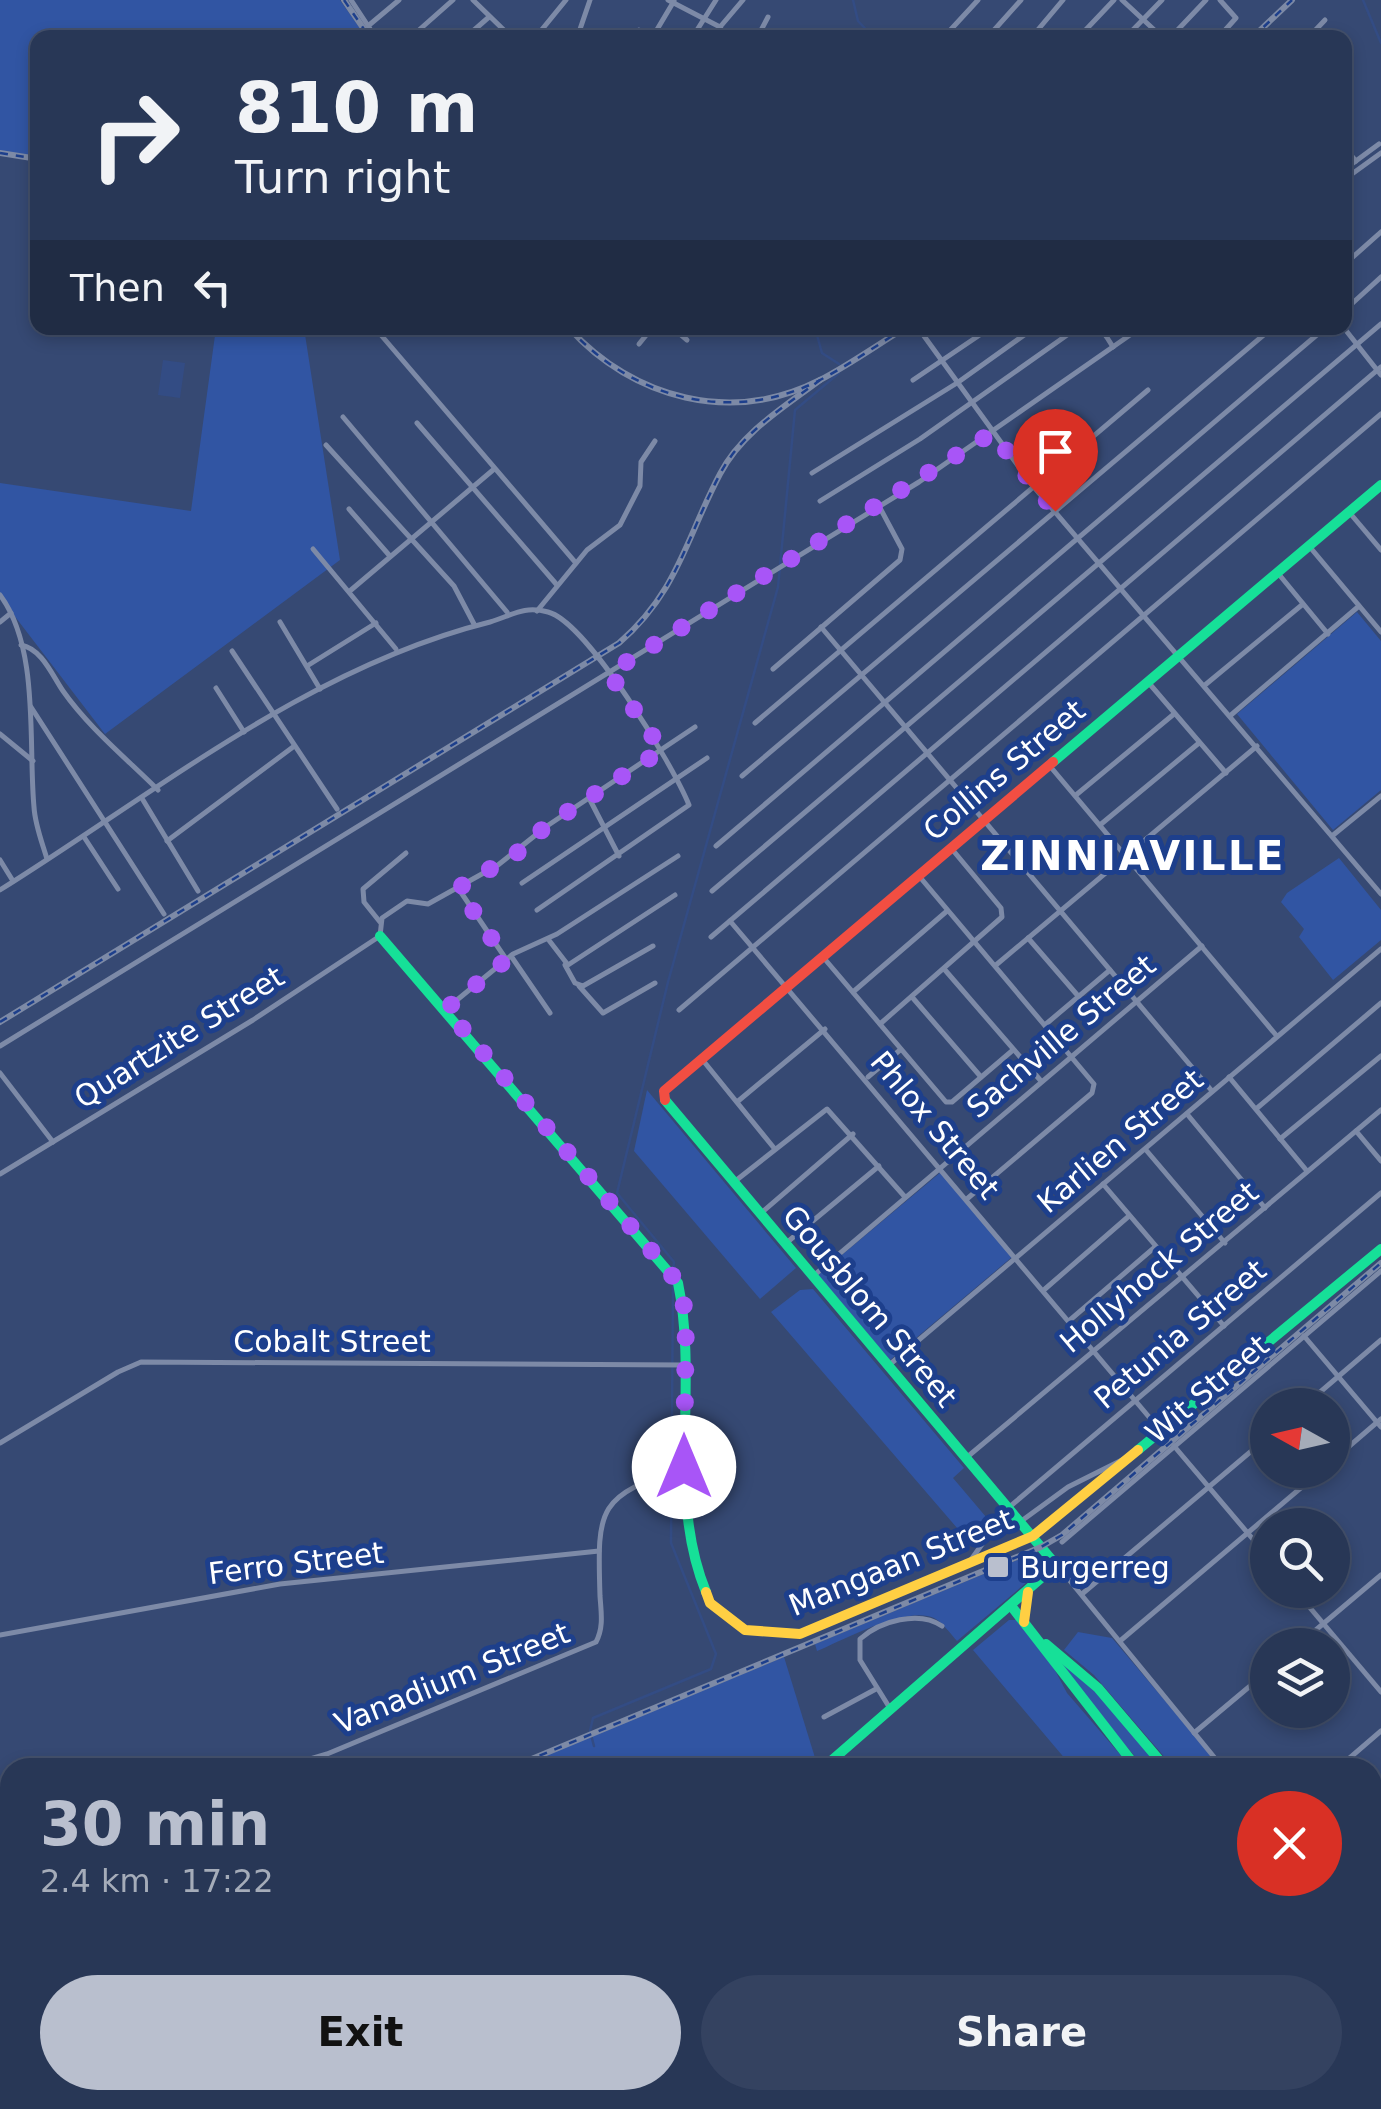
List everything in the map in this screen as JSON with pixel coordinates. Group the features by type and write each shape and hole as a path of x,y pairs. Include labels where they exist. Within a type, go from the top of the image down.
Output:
{"street":[{"path":"352,0 371,30"},
{"path":"368,26 399,0"},
{"path":"419,30 453,0"},
{"path":"473,0 504,30"},
{"path":"542,30 566,0"},
{"path":"580,30 590,0"},
{"path":"697,30 716,0"},
{"path":"720,27 744,0"},
{"path":"950,30 978,0"},
{"path":"994,30 1021,0"},
{"path":"1038,30 1063,0"},
{"path":"1086,30 1114,0"},
{"path":"1122,0 1156,30"},
{"path":"1132,30 1162,0"},
{"path":"1174,30 1206,0"},
{"path":"1220,0 1236,18 1225,30"},
{"path":"656,30 672,1 722,30"},
{"path":"475,30 490,17"},
{"path":"761,30 768,17"},
{"path":"1316,30 1325,20"},
{"path":"1352,163 1378,144"},
{"path":"1352,174 1381,153"},
{"path":"1352,156 1356,160"},
{"path":"1352,258 1381,232"},
{"path":"1352,304 1381,277"},
{"path":"712,891 1381,324"},
{"path":"381,335 576,563"},
{"path":"639,344 646,335"},
{"path":"681,335 686,340"},
{"path":"913,380 980,335"},
{"path":"812,473 957,383 1024,335"},
{"path":"820,501 972,404 1068,335"},
{"path":"0,1046 879,506 992,433 1130,335"},
{"path":"742,776 1264,335"},
{"path":"716,846 1317,335"},
{"path":"711,937 1380,371 1349,335"},
{"path":"924,336 1032,485 1381,894"},
{"path":"1106,336 1112,347"},
{"path":"755,723 1148,390"},
{"path":"679,1010 1381,414"},
{"path":"343,417 507,612"},
{"path":"417,423 557,585"},
{"path":"538,611 576,563 620,526 640,486 642,458 655,442"},
{"path":"326,445 454,586 474,624"},
{"path":"351,590 470,485 493,470"},
{"name":"Collins Street","path":"663,1095 701,1058 1381,485"},
{"path":"773,669 902,557 879,506"},
{"path":"349,509 389,555"},
{"path":"1350,512 1381,550"},
{"path":"1309,546 1381,632"},
{"path":"313,549 378,622 396,649"},
{"path":"1277,572 1328,634"},
{"path":"0,596 11,613 21,645 29,705 34,808 48,859"},
{"path":"1205,686 1303,604"},
{"path":"1230,716 1359,606"},
{"path":"0,890 244,732 396,649 494,621 507,612 538,611 565,621 609,673 662,750 688,808 538,910"},
{"path":"0,622 11,613"},
{"path":"280,622 320,689"},
{"path":"306,666 378,622"},
{"path":"822,627 1212,1091"},
{"path":"21,645 30,646 76,709 158,790"},
{"path":"232,651 337,808"},
{"path":"1148,682 1226,773"},
{"path":"216,688 244,732"},
{"path":"29,705 164,914"},
{"path":"1076,795 1174,714"},
{"path":"380,922 402,903 425,905 517,853 546,826 695,727"},
{"path":"0,734 33,761"},
{"path":"1100,825 1199,743"},
{"path":"167,841 294,746"},
{"path":"996,965 1257,746"},
{"path":"522,883 707,758"},
{"path":"1049,766 1276,1035"},
{"path":"1332,836 1381,796"},
{"path":"589,798 619,856"},
{"path":"142,800 198,891"},
{"path":"84,837 118,888"},
{"path":"880,1024 1000,921 1002,912 951,848"},
{"path":"380,936 380,922 364,902 362,889 406,854"},
{"path":"446,1009 508,958 678,856"},
{"path":"0,860 13,882"},
{"path":"919,876 1094,1084 1092,1093 968,1198"},
{"path":"458,888 550,1013"},
{"path":"566,965 675,894"},
{"path":"853,992 948,911"},
{"name":"Phlox Street","path":"730,921 942,1167 1162,1432"},
{"name":"Mangaan Street","path":"380,936 678,1283 686,1314 687,1528 698,1580 724,1616 748,1630 774,1636 800,1634 1033,1536 1381,1249"},
{"name":"Quartzite Street","path":"0,1174 253,1020 380,936"},
{"path":"545,938 553,941 579,986 603,1013 655,983"},
{"path":"1028,938 1078,996"},
{"path":"579,986 652,946"},
{"name":"Sachville Street","path":"812,1277 1202,946"},
{"name":"Karlien Street","path":"888,1366 1381,950"},
{"path":"822,957 949,1103 1013,1050"},
{"path":"945,970 1042,1082"},
{"path":"1046,1024 1110,970"},
{"path":"912,997 981,1077"},
{"path":"1256,1108 1381,1003"},
{"path":"737,1102 824,1029"},
{"path":"866,1078 900,1050"},
{"path":"1280,1139 1381,1056"},
{"path":"701,1058 774,1148"},
{"path":"0,1073 54,1142"},
{"path":"1228,1077 1307,1171"},
{"name":"Gousblom Street","path":"663,1095 1056,1564"},
{"path":"734,1182 824,1109 832,1111 904,1196"},
{"name":"Hollyhock Street","path":"966,1458 1381,1110"},
{"path":"1186,1114 1265,1208"},
{"path":"1356,1131 1381,1161"},
{"path":"760,1214 853,1134"},
{"path":"1145,1149 1225,1242"},
{"path":"785,1244 879,1166"},
{"path":"1103,1184 1224,1326"},
{"name":"Petunia Street","path":"968,1564 1007,1508 1381,1193"},
{"path":"1045,1289 1130,1216"},
{"path":"1070,1320 1156,1246"},
{"name":"Wit Street","path":"1062,1542 1381,1270"},
{"path":"1304,1336 1380,1423 1350,1447"},
{"path":"1324,1388 1381,1340"},
{"name":"Cobalt Street","path":"0,1443 120,1370 141,1362 685,1365"},
{"path":"1174,1446 1250,1535"},
{"path":"1082,1594 1250,1452"},
{"path":"1020,1522 1112,1462 1132,1456"},
{"name":"Vanadium Street","path":"313,1758 592,1646 601,1628 602,1523 615,1496 684,1467"},
{"path":"1120,1641 1301,1488"},
{"name":"Ferro Street","path":"0,1635 280,1584 599,1551"},
{"path":"835,1758 1012,1607 1056,1564 1215,1758"},
{"path":"1319,1628 1381,1575"},
{"path":"1024,1622 1028,1592"},
{"path":"1012,1607 1129,1758"},
{"path":"1311,1608 1381,1692"},
{"path":"891,1710 858,1656 863,1636 916,1617 929,1618 942,1626"},
{"path":"1042,1642 1098,1688 1158,1758"},
{"path":"1194,1733 1250,1686"},
{"path":"824,1716 876,1690"},
{"path":"1350,1758 1381,1731"}],"shaded area":[{"path":"0,0 340,0 361,30 30,30 30,157 0,153"},
{"path":"215,335 305,335 340,560 105,734 0,597 0,483 191,511"},
{"path":"163,360 185,363 180,398 158,395"},
{"path":"1357,612 1381,641 1381,790 1333,830 1237,714"},
{"path":"1339,858 1381,910 1381,940 1333,980 1299,937 1304,929 1281,902 1287,893"},
{"path":"647,1090 796,1268 760,1299 634,1151"},
{"path":"941,1172 1012,1257 890,1360 818,1275"},
{"path":"813,1289 964,1468 953,1478 992,1524 970,1543 771,1312 800,1290"},
{"path":"1037,1552 1044,1561 1039,1572 957,1641 934,1618 908,1616 875,1625 817,1651 815,1644"},
{"path":"1009,1620 1016,1620 1048,1657 1067,1693 1123,1758 1064,1758 973,1650"},
{"path":"1078,1632 1112,1638 1213,1758 1165,1758 1094,1675 1064,1650"},
{"path":"784,1657 815,1758 538,1758"},
{"path":"1058,1658 1088,1682 1152,1758 1136,1758 1078,1690"}],"waterway":[{"path":"853,0 858,21 866,30"},
{"path":"1363,0 1381,43"},
{"path":"817,335 822,353 839,364"},
{"path":"673,1272 674,1262 617,1193 668,982 778,587 795,410 839,373"},
{"path":"594,1746 590,1731 593,1718 711,1669 716,1654 671,1543 673,1284"}],"railway":[{"path":"344,0 365,30"},
{"path":"1260,30 1292,0"},
{"path":"0,153 30,158"},
{"path":"577,335 623,372 653,388 719,402 787,394 831,374 894,335"},
{"path":"0,1022 619,643 639,624 668,584 729,459 764,422 820,380"},
{"path":"534,1758 1062,1535 1381,1263"}],"traffic: fast":[{"path":"1053,762 1381,485"},
{"path":"380,936 678,1283 686,1361 688,1517 694,1555 706,1592"},
{"path":"665,1100 1056,1565 834,1758"},
{"path":"1138,1450 1381,1249"},
{"path":"1012,1607 1129,1758"},
{"path":"1046,1644 1098,1688 1158,1758"}],"traffic: slow":[{"path":"706,1592 710,1603 745,1630 800,1634 1033,1536 1138,1450"},
{"path":"1024,1622 1028,1592"}],"traffic: jam":[{"path":"665,1100 664,1091 1053,762"}],"place":[{"name":"Burgerreg","path":"998,1567"}],"district":[{"name":"ZINNIAVILLE","path":"1133,856"}],"route":[{"path":"684,1467 684,1297 666,1268 446,1009 506,960 458,888 517,853 546,826 662,750 609,673 992,433 1055,511"}]}
